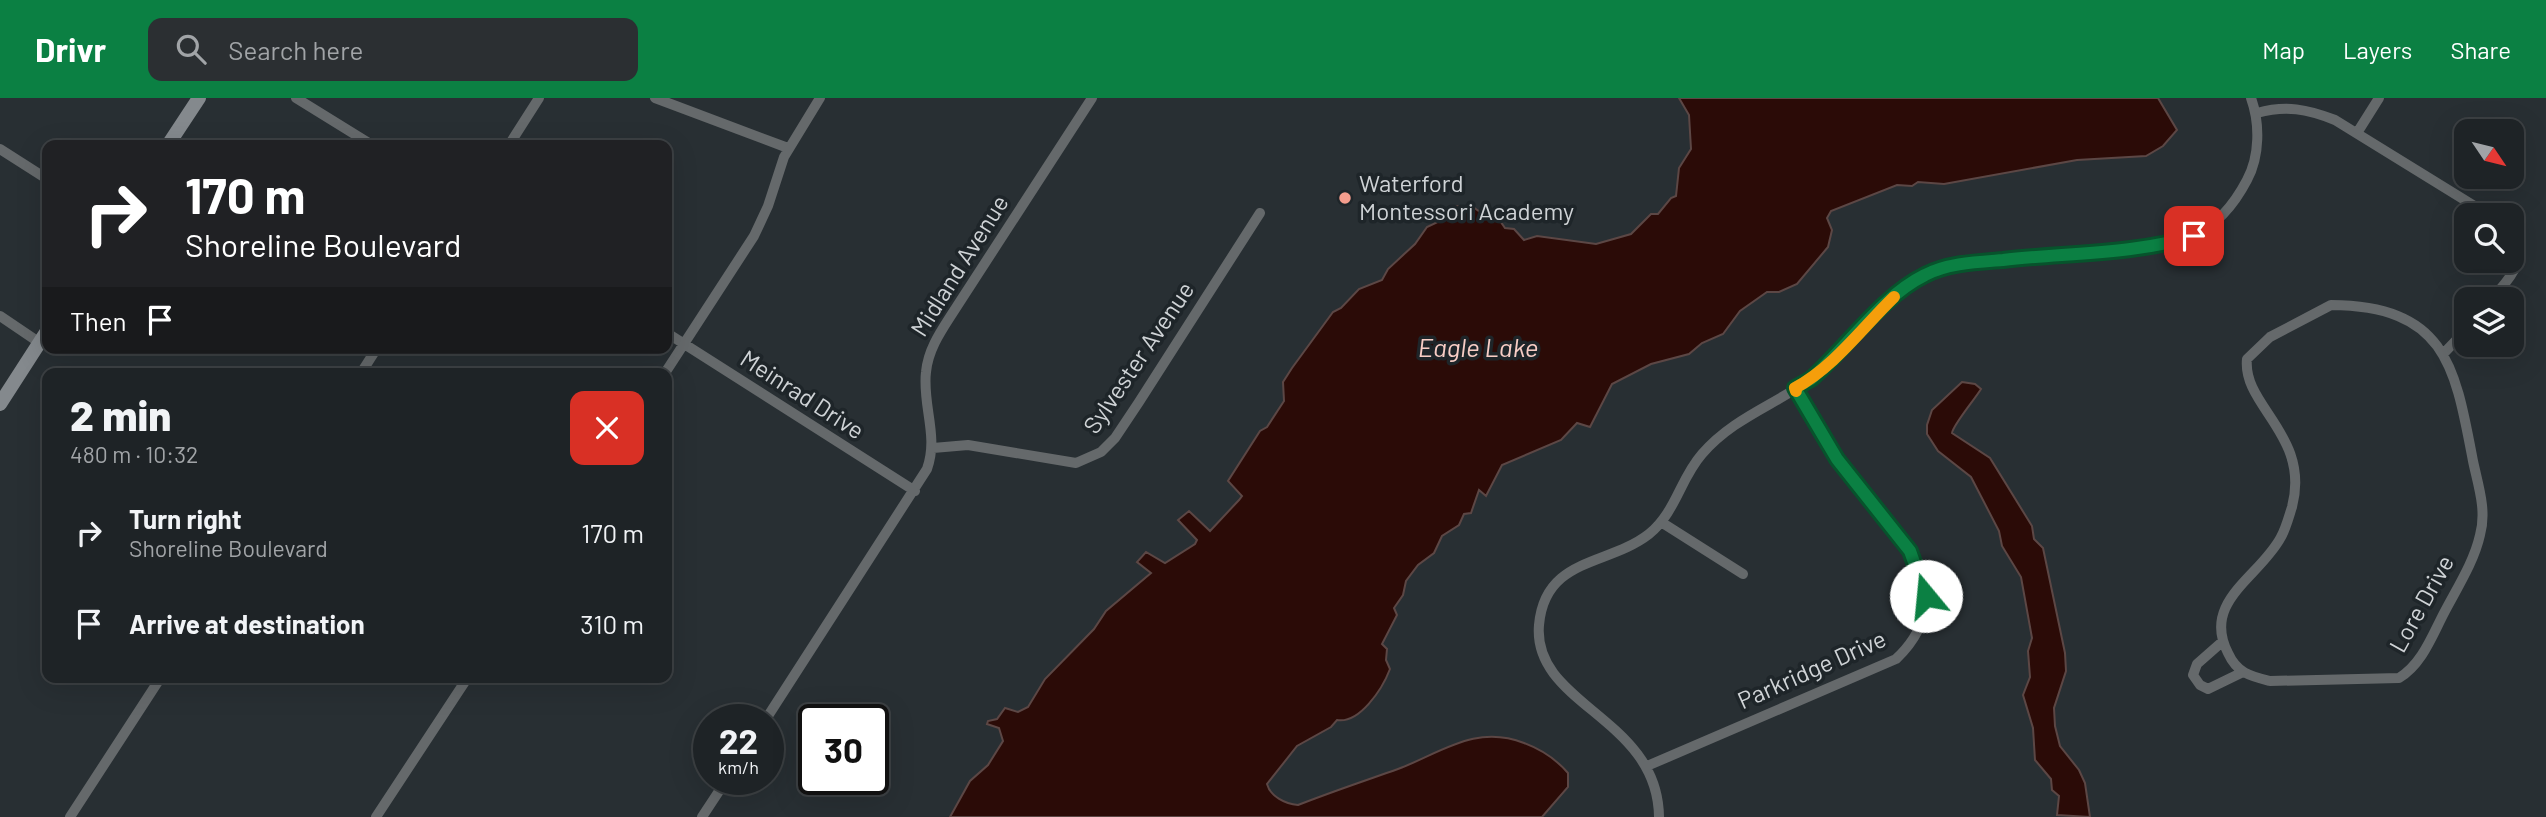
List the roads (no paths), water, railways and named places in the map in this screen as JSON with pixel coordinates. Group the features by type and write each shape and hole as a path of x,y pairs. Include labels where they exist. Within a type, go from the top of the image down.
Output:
{"main road":[{"path":"171,140 199,98"},
{"path":"0,404 42,340"}],"street":[{"path":"296,98 364,140"},
{"path":"512,140 539,98"},
{"path":"655,98 788,148"},
{"path":"667,368 754,236 788,148 820,98"},
{"name":"Midland Avenue","path":"776,704 928,469 933,448 926,373 930,354 950,317 1092,98"},
{"path":"1659,817 1659,800 1647,766 1628,740 1561,683 1545,659 1539,642 1539,624 1544,605 1565,574 1576,566 1633,545 1672,509 1702,453 1737,421 1811,379 1907,286 1934,271 1992,261 2156,246 2194,236 2215,222 2230,207 2252,172 2256,113 2251,98"},
{"path":"2357,133 2379,98"},
{"path":"2256,113 2278,107 2308,109 2357,133 2470,203"},
{"path":"0,149 42,177"},
{"name":"Sylvester Avenue","path":"933,448 968,445 1076,463 1101,452 1115,439 1260,213"},
{"path":"2502,287 2514,273"},
{"name":"Lore Drive","path":"2222,642 2223,611 2281,538 2292,507 2296,485 2294,462 2283,433 2249,380 2246,369 2251,354 2270,337 2331,305 2377,308 2398,316 2421,331 2444,353 2453,371 2469,430 2482,505 2481,533 2425,649 2409,671 2399,678 2270,681 2243,672"},
{"path":"0,316 42,336"},
{"name":"Meinrad Drive","path":"672,336 915,491"},
{"path":"2444,353 2454,343"},
{"name":"Parkridge Drive","path":"1647,766 1896,659 1917,630 1926,596 1910,551 1837,459 1795,388"},
{"path":"1661,522 1742,574"},
{"path":"2222,642 2237,668 2243,672 2207,690 2193,675 2197,664 2222,642"},
{"path":"70,817 157,683"},
{"path":"376,817 464,683"},
{"path":"702,817 716,795"}],"water":[{"name":"Eagle Lake","path":"1679,98 2158,98 2177,130 2163,146 2146,156 2077,160 1944,184 1918,182 1912,186 1897,185 1831,211 1827,218 1832,230 1828,247 1797,284 1779,292 1767,292 1740,311 1723,334 1702,343 1689,354 1651,364 1612,384 1590,427 1577,423 1561,440 1502,465 1486,496 1479,490 1471,513 1464,514 1459,525 1442,536 1434,553 1418,565 1406,581 1403,595 1394,608 1397,615 1382,644 1387,649 1386,660 1390,669 1376,695 1353,717 1337,720 1331,727 1297,746 1267,784 1279,799 1298,805 1398,769 1459,743 1490,737 1506,738 1542,751 1568,773 1568,787 1542,817 950,817 970,781 988,765 1003,741 999,728 987,724 988,721 997,719 1005,708 1018,712 1028,707 1045,679 1094,629 1106,611 1151,573 1137,562 1146,552 1165,563 1195,544 1197,540 1178,520 1189,511 1210,531 1239,500 1242,496 1228,481 1260,431 1267,427 1284,401 1283,382 1333,312 1341,308 1359,289 1382,280 1388,269 1415,244 1427,227 1442,220 1453,206 1473,207 1487,217 1496,215 1505,228 1514,229 1524,240 1537,236 1596,244 1631,234 1651,214 1658,214 1671,198 1676,196 1679,168 1691,149 1689,115"},
{"path":"1962,382 1975,384 1981,389 1952,433 1990,458 2032,526 2034,539 2043,548 2065,653 2066,671 2054,708 2055,726 2060,746 2079,770 2085,783 2090,817 2057,815 2059,796 2052,790 2051,779 2035,760 2033,728 2023,695 2030,677 2028,651 2032,638 2021,577 2002,546 1999,531 1971,477 1938,451 1927,434 1932,410"}],"place":[{"name":"Waterford Montessori Academy","path":"1345,198"}]}
